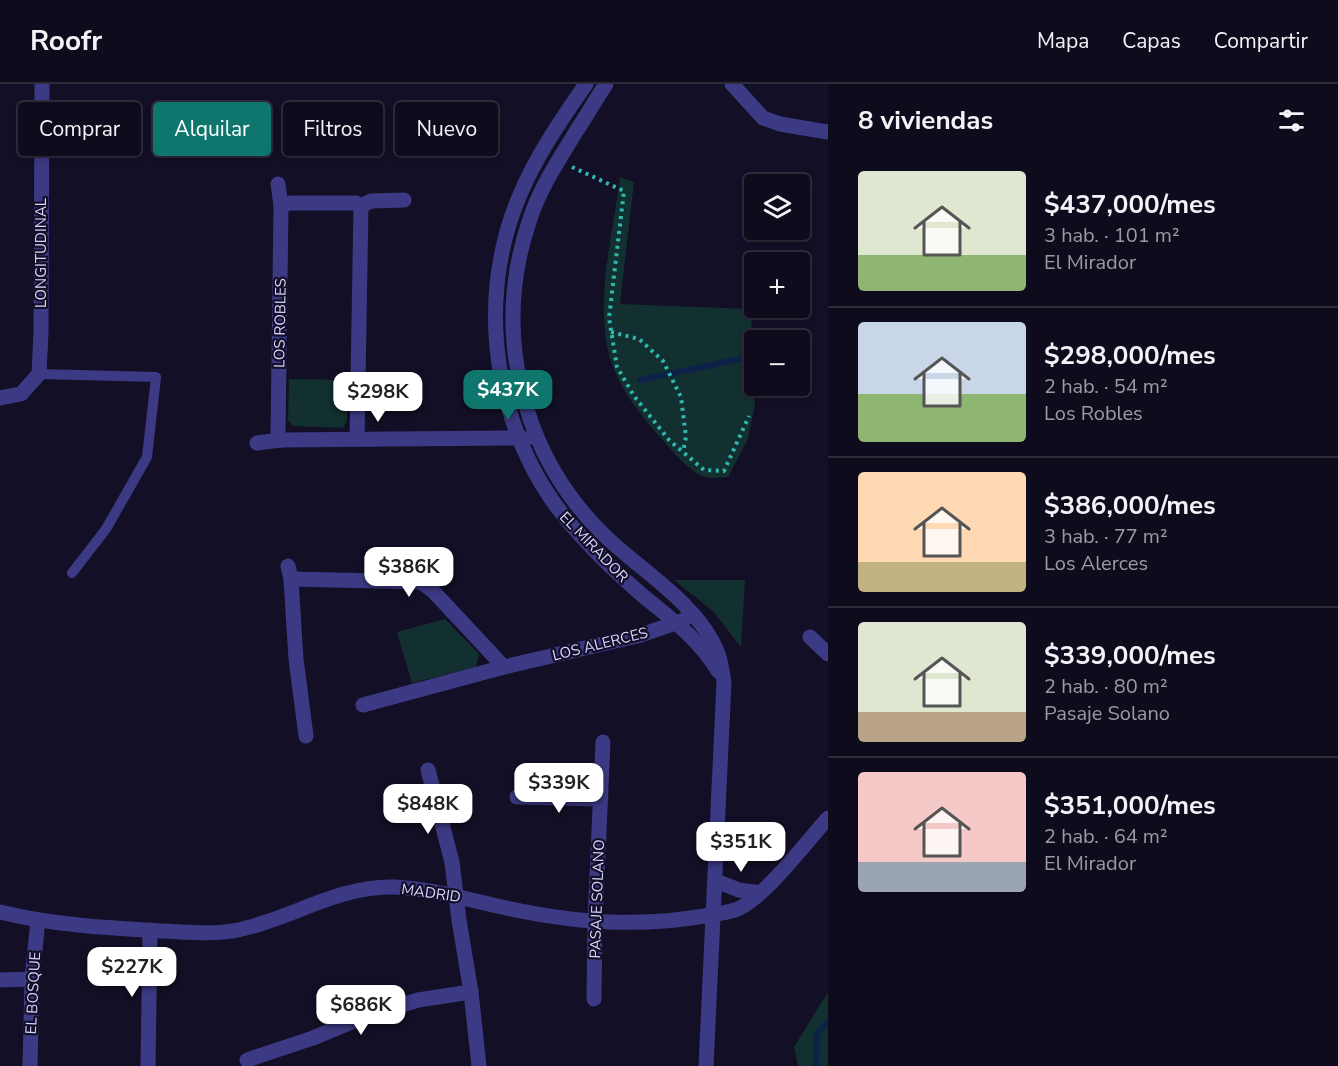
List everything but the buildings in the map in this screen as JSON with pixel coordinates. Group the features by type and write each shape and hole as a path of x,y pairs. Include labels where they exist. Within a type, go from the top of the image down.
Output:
{"street":[{"name":"LONGITUDINAL","path":"39,374 42,84"},
{"name":"EL MIRADOR","path":"586,84 549,138 530,174 510,223 503,249 496,301 498,354 502,382 519,438 545,489 580,535 628,582 703,648 724,682"},
{"path":"732,84 763,118 780,124 828,132"},
{"name":"EL MIRADOR","path":"601,85 539,195 529,221 516,275 513,303 514,350 520,386 528,414 551,467 585,515 604,536 694,615 711,638 718,653 724,682 706,1066"},
{"name":"LOS ROBLES","path":"278,184 282,205 278,435 282,440"},
{"path":"361,206 371,201 404,200"},
{"path":"282,205 356,203 361,206"},
{"path":"357,439 361,206"},
{"path":"0,398 21,394 39,374"},
{"path":"257,443 282,440 357,439 519,438 538,441"},
{"path":"306,736 296,658 290,572 421,582 433,591 504,667"},
{"name":"LOS ALERCES","path":"363,705 504,667 641,635 694,615"},
{"path":"810,637 828,654"},
{"name":"PASAJE SOLANO","path":"594,999 603,742"},
{"path":"428,770 452,862 479,1066"},
{"path":"517,797 601,799"},
{"name":"MADRID","path":"0,912 81,927 207,932 238,930 338,896 392,887 457,895 498,907 551,918 636,923 675,921 737,909 760,893 828,818"},
{"path":"716,881 739,890 760,893"},
{"name":"EL BOSQUE","path":"30,1066 32,979 38,920"},
{"path":"148,1066 150,930"},
{"path":"0,980 32,979"},
{"path":"247,1060 418,1000 471,992"}],"lane":[{"path":"39,374 156,377 147,457 106,529 72,573"}],"path":[{"path":"558,161 624,191 609,318 617,366 634,396 669,440 704,470 724,471 749,417"},
{"path":"611,332 639,339 663,361 681,397 686,437 683,452"}],"green space":[{"path":"620,177 634,182 620,304 744,309 744,318 751,318 752,330 744,330 744,396 755,396 755,405 748,439 728,477 705,477 682,460 638,410 614,369 606,336 604,313 604,290"},
{"path":"289,379 347,380 347,421 343,428 293,426 288,420"},
{"path":"674,580 745,580 741,647 713,611"},
{"path":"445,619 479,654 476,667 412,683 397,632"},
{"path":"828,992 828,1066 798,1066 794,1047"}],"waterway":[{"path":"640,380 744,358"},
{"path":"816,1066 817,1033 828,1022"}]}
